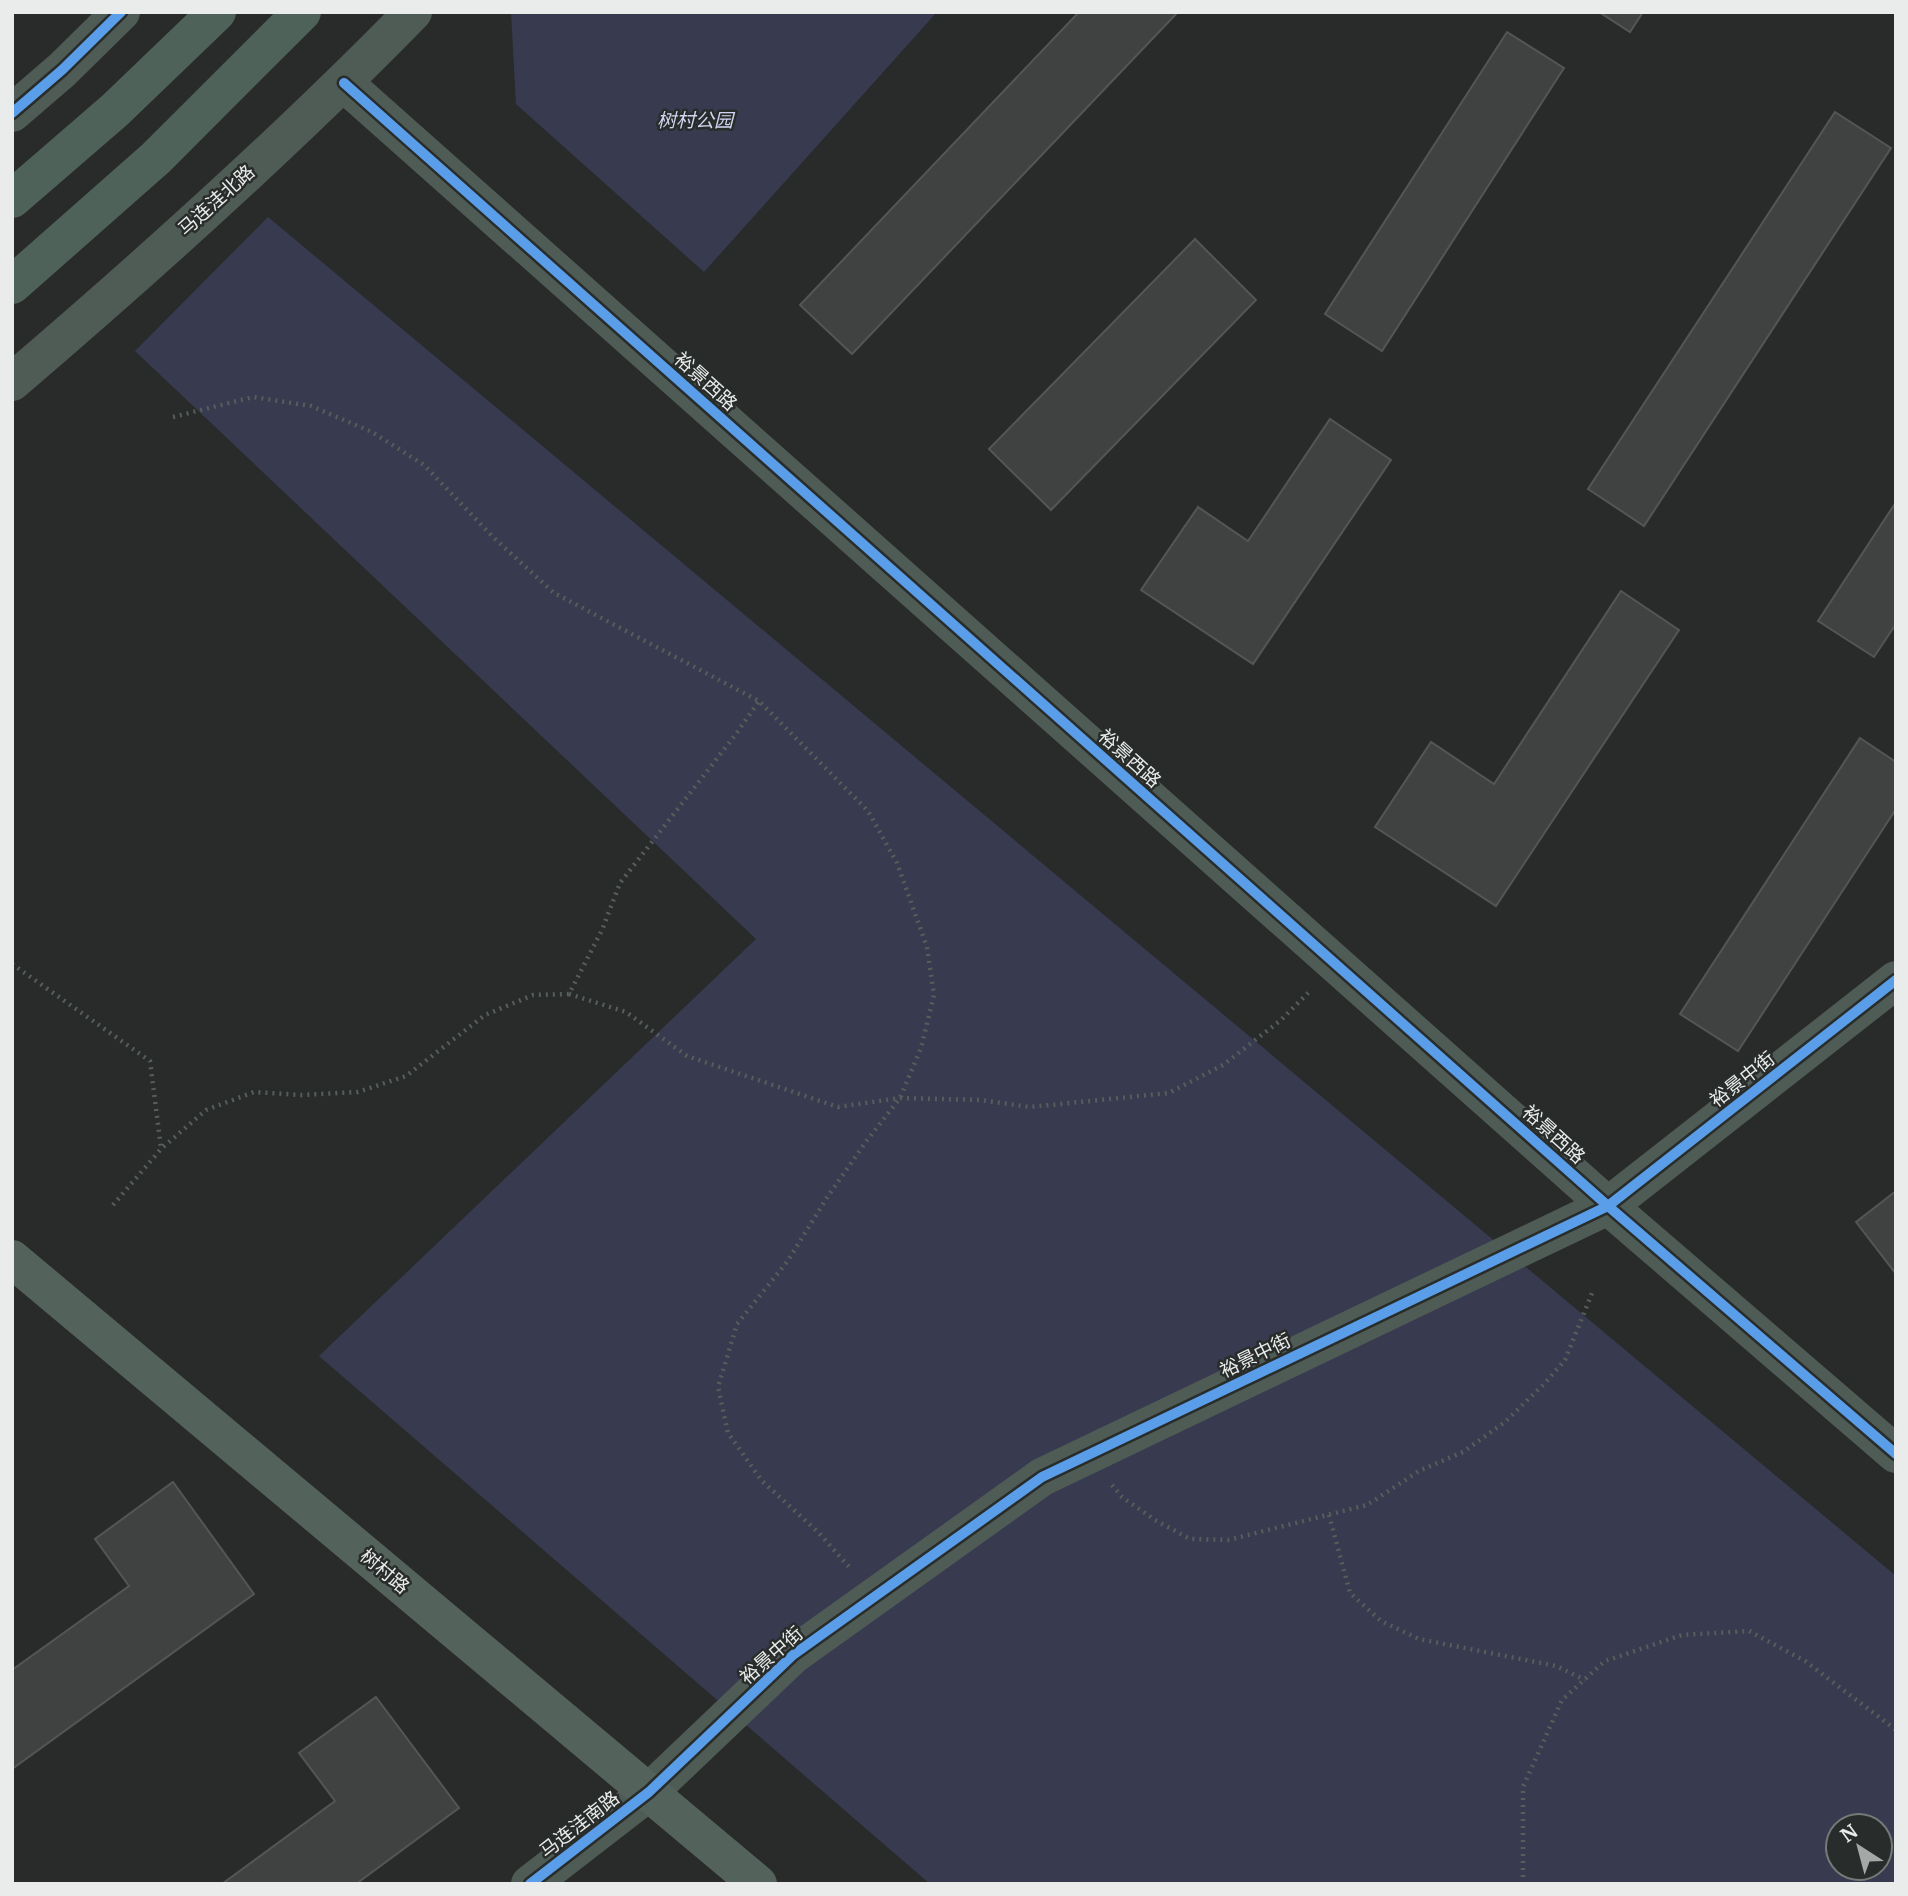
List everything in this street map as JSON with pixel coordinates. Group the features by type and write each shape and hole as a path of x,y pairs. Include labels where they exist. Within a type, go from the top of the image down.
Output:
{"main road":[{"path":"12,198 115,110 217,12"},
{"path":"12,285 156,158 302,12"},
{"name":"树村路","path":"12,1259 758,1884"}],"street":[{"path":"12,113 62,70 121,12"},
{"name":"马连洼北路","path":"12,382 97,310 344,83 413,12"},
{"name":"裕景西路","path":"344,83 1608,1206 1896,1454"},
{"name":"裕景中街","path":"649,1791 793,1655 1042,1477 1608,1206 1896,980"},
{"name":"马连洼南路","path":"530,1884 649,1791"}],"path":[{"path":"173,417 253,397 311,406 372,432 424,465 493,537 554,593 759,701 867,811 901,875 927,947 934,995 920,1048 900,1098 867,1139 787,1262 737,1324 718,1387 728,1433 762,1481 818,1532 875,1596"},
{"path":"569,994 602,930 620,883 759,701"},
{"path":"12,964 150,1061 161,1149"},
{"path":"113,1205 161,1149 206,1110 254,1092 301,1095 358,1092 406,1076 485,1015 533,995 569,994 626,1012 687,1056 838,1107 900,1098 981,1100 1030,1107 1169,1093 1223,1065 1281,1020 1336,965"},
{"path":"1086,1455 1122,1497 1155,1520 1190,1539 1228,1540 1367,1504 1419,1471 1463,1452 1505,1422 1565,1360 1592,1293"},
{"path":"1329,1515 1350,1593 1381,1621 1419,1639 1556,1666 1585,1680"},
{"path":"1523,1884 1523,1787 1562,1700 1605,1661 1682,1635 1749,1631 1805,1661 1896,1730"}],"green space":[{"name":"树村公园","path":"511,12 937,12 704,272 516,104"},
{"path":"268,217 1896,1576 1896,1884 930,1884 319,1356 756,939 135,351"}],"building":[{"path":"1079,12 1178,12 852,354 800,305"},
{"path":"1599,12 1643,12 1630,32"},
{"path":"1507,32 1564,68 1382,351 1325,314"},
{"path":"1835,112 1891,148 1644,526 1588,489"},
{"path":"1195,239 1256,300 1051,510 989,449"},
{"path":"1330,419 1391,460 1253,664 1141,590 1198,507 1248,541"},
{"path":"1896,502 1896,624 1874,657 1818,621"},
{"path":"1621,591 1679,630 1496,906 1375,827 1431,742 1494,784"},
{"path":"1860,738 1896,762 1896,809 1738,1051 1680,1014"},
{"path":"1896,1191 1896,1274 1856,1222"},
{"path":"173,1482 254,1594 12,1769 12,1670 129,1586 95,1539"},
{"path":"376,1697 459,1808 356,1884 222,1884 335,1801 299,1753"}],"cycle path":[{"path":"12,113 62,70 121,12"},
{"path":"344,83 1608,1206 1896,1454"},
{"path":"530,1884 649,1792 793,1655 1042,1477 1608,1206 1896,980"}]}
